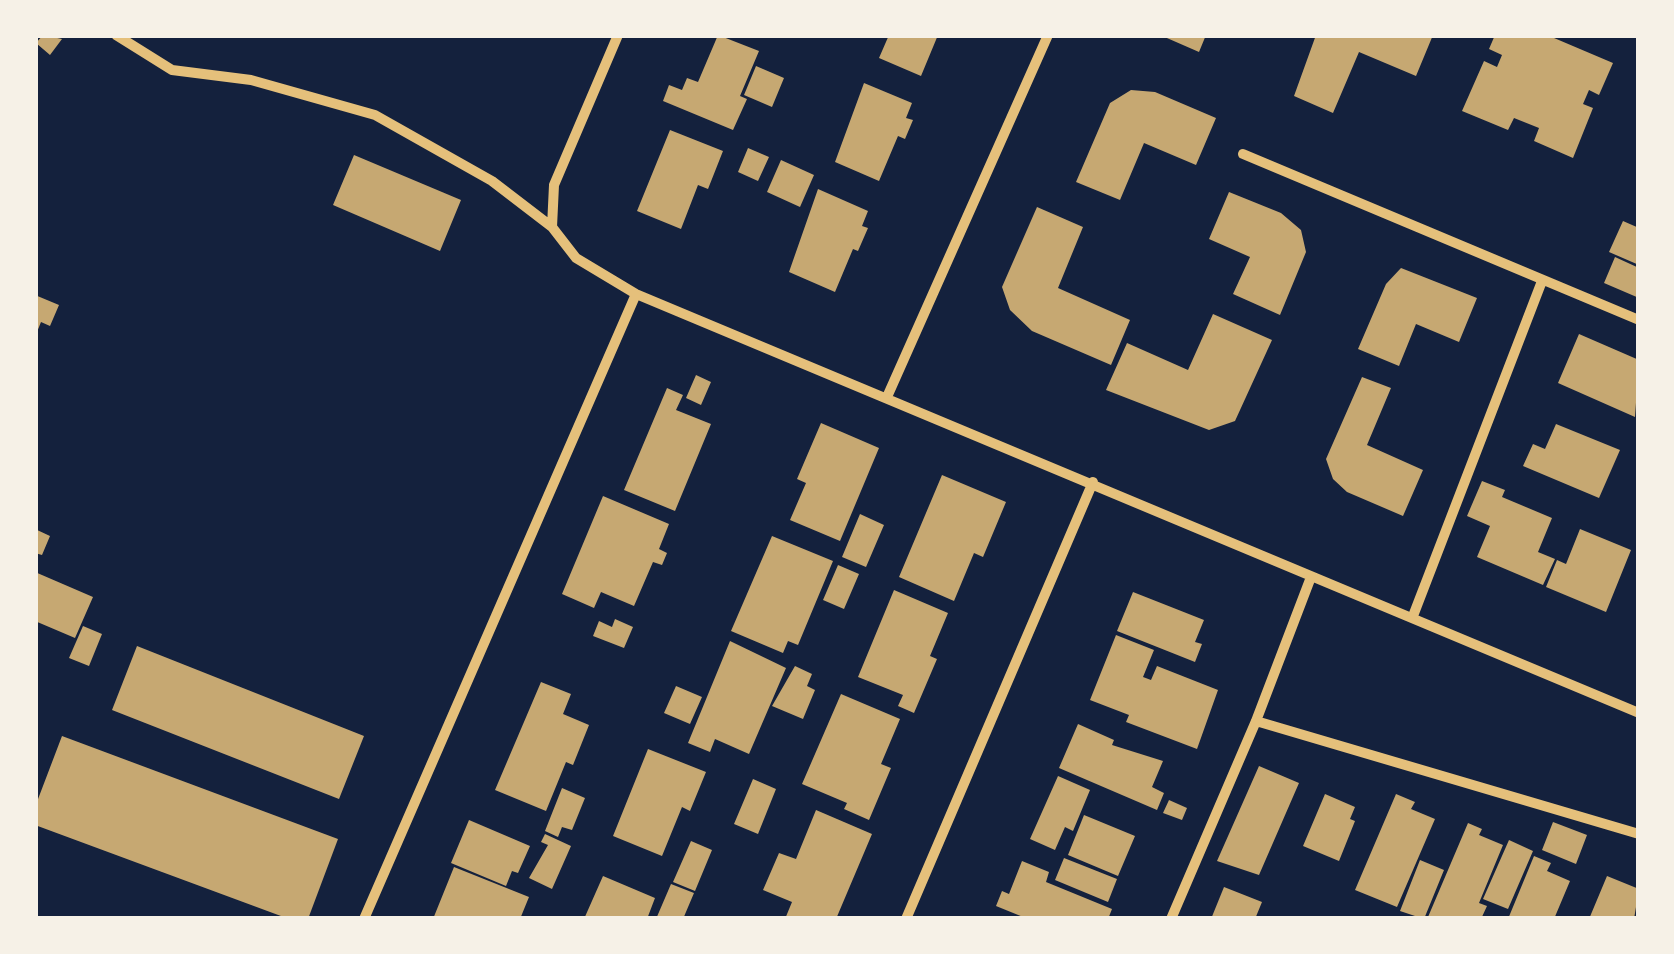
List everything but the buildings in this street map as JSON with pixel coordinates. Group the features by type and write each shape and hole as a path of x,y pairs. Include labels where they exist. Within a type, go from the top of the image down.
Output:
{"street":[{"path":"116,35 172,70 251,80 375,115 492,181 552,227 576,258 636,294 1639,713"},
{"path":"552,227 554,186 618,35"},
{"path":"887,396 1048,35"},
{"path":"1243,154 1639,320"},
{"path":"1413,616 1542,281"},
{"path":"364,919 636,294"},
{"path":"906,919 1092,482"},
{"path":"1170,919 1256,721 1311,577"},
{"path":"1256,721 1639,834"}]}
